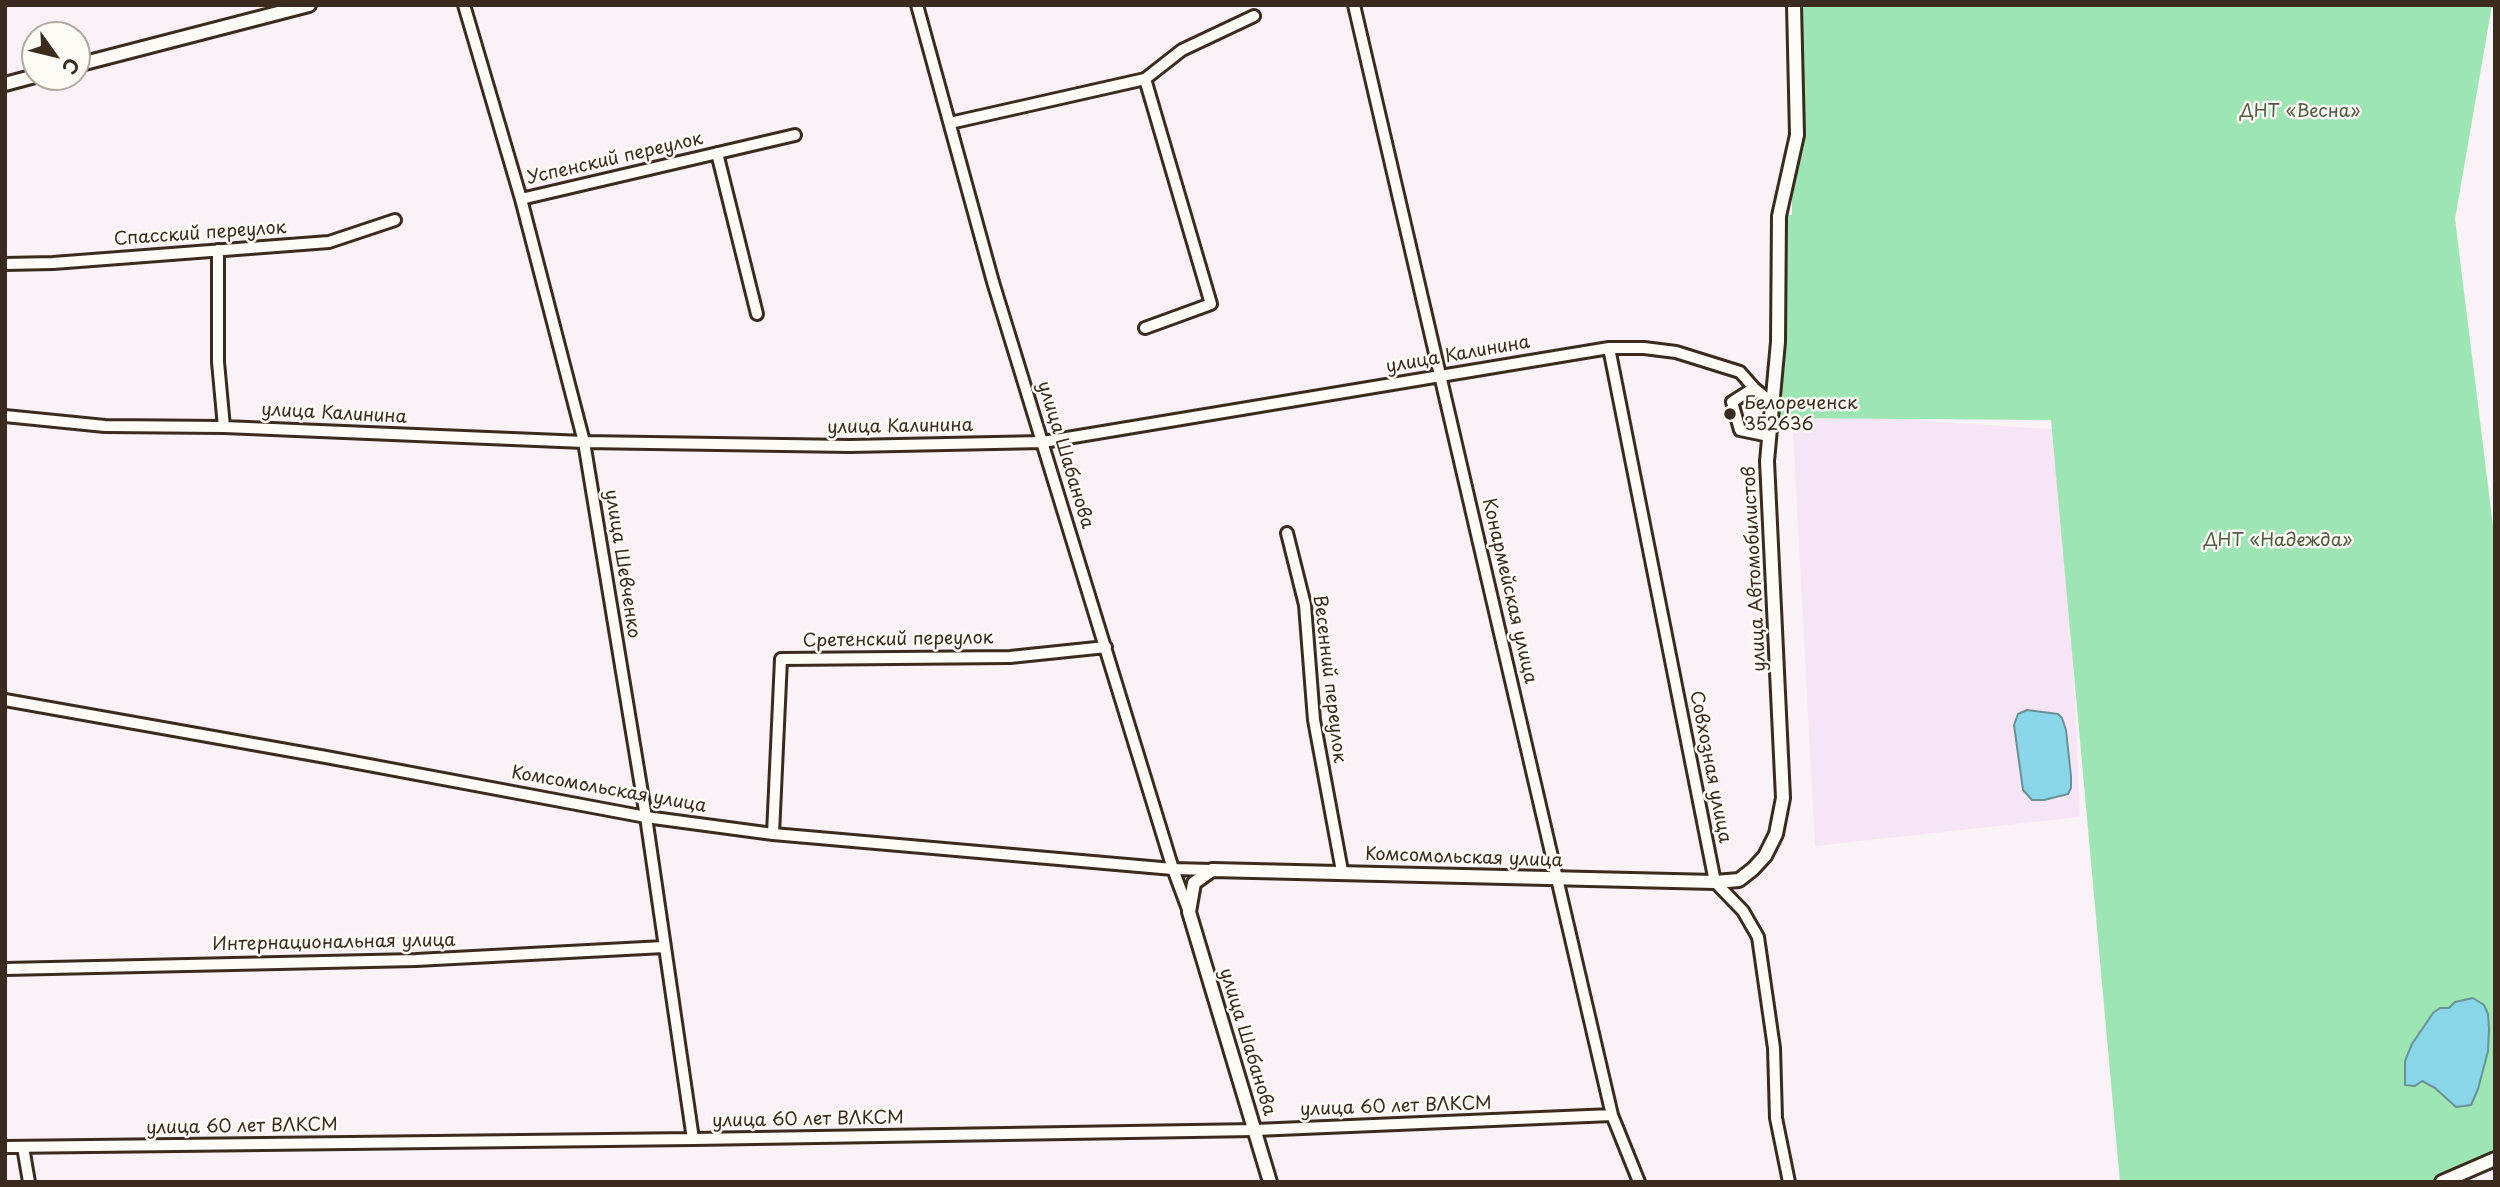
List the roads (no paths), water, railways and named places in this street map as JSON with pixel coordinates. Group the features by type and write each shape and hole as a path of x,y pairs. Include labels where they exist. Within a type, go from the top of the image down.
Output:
{"street":[{"path":"91,61 309,5"},
{"name":"улица Шевченко","path":"464,5 521,199 584,442 646,817 693,1139"},
{"name":"улица Шабанова","path":"916,5 993,282 1270,1182"},
{"name":"Конармейская улица","path":"1354,5 1612,1115 1639,1182"},
{"name":"улица Автомобилистов","path":"1715,882 1739,880 1765,856 1776,834 1783,798 1767,461 1778,342 1779,216 1797,135 1794,5"},
{"path":"950,123 1145,79 1182,50 1254,16"},
{"path":"1145,79 1211,304 1145,328"},
{"name":"Успенский переулок","path":"521,199 795,135"},
{"name":"Успенский переулок","path":"717,153 757,314"},
{"name":"Спасский переулок","path":"5,264 329,242 395,220"},
{"path":"218,250 218,362 224,427"},
{"name":"улица Калинина","path":"5,416 105,426 224,427 584,442 850,446 1043,442 1608,348 1644,348 1676,352 1740,372 1772,403"},
{"name":"Совхозная улица","path":"1608,348 1715,882"},
{"path":"1754,388 1732,402 1740,430 1769,436"},
{"name":"Весенний переулок","path":"1287,533 1305,605 1314,720 1342,871"},
{"name":"Сретенский переулок","path":"773,834 781,659 1010,657 1106,647"},
{"name":"Комсомольская улица","path":"5,700 646,817 773,834 1173,869 1715,882"},
{"name":"улица Шабанова","path":"1189,912 1194,883 1212,870"},
{"path":"1715,882 1743,911 1758,937 1774,1048 1776,1118 1789,1182"},
{"name":"Интернациональная улица","path":"5,969 415,960 664,947"},
{"name":"улица 60 лет ВЛКСМ","path":"5,1147 1255,1130 1612,1115"},
{"path":"23,1147 29,1182"},
{"path":"2442,1182 2495,1159"}],"water":[{"path":"2027,710 2058,714 2062,718 2066,730 2071,776 2068,794 2032,800 2023,790 2014,725 2018,714"},
{"path":"2473,998 2484,1005 2489,1029 2488,1051 2471,1105 2456,1107 2435,1088 2422,1081 2415,1086 2405,1085 2405,1061 2412,1044 2433,1013 2440,1008 2449,1008 2455,1002"}],"place":[{"name":"Белореченск 352636","path":"1730,414"}],"park label":[{"name":"ДНТ «Весна»","path":"2300,112"},
{"name":"ДНТ «Надежда»","path":"2278,541"}]}
